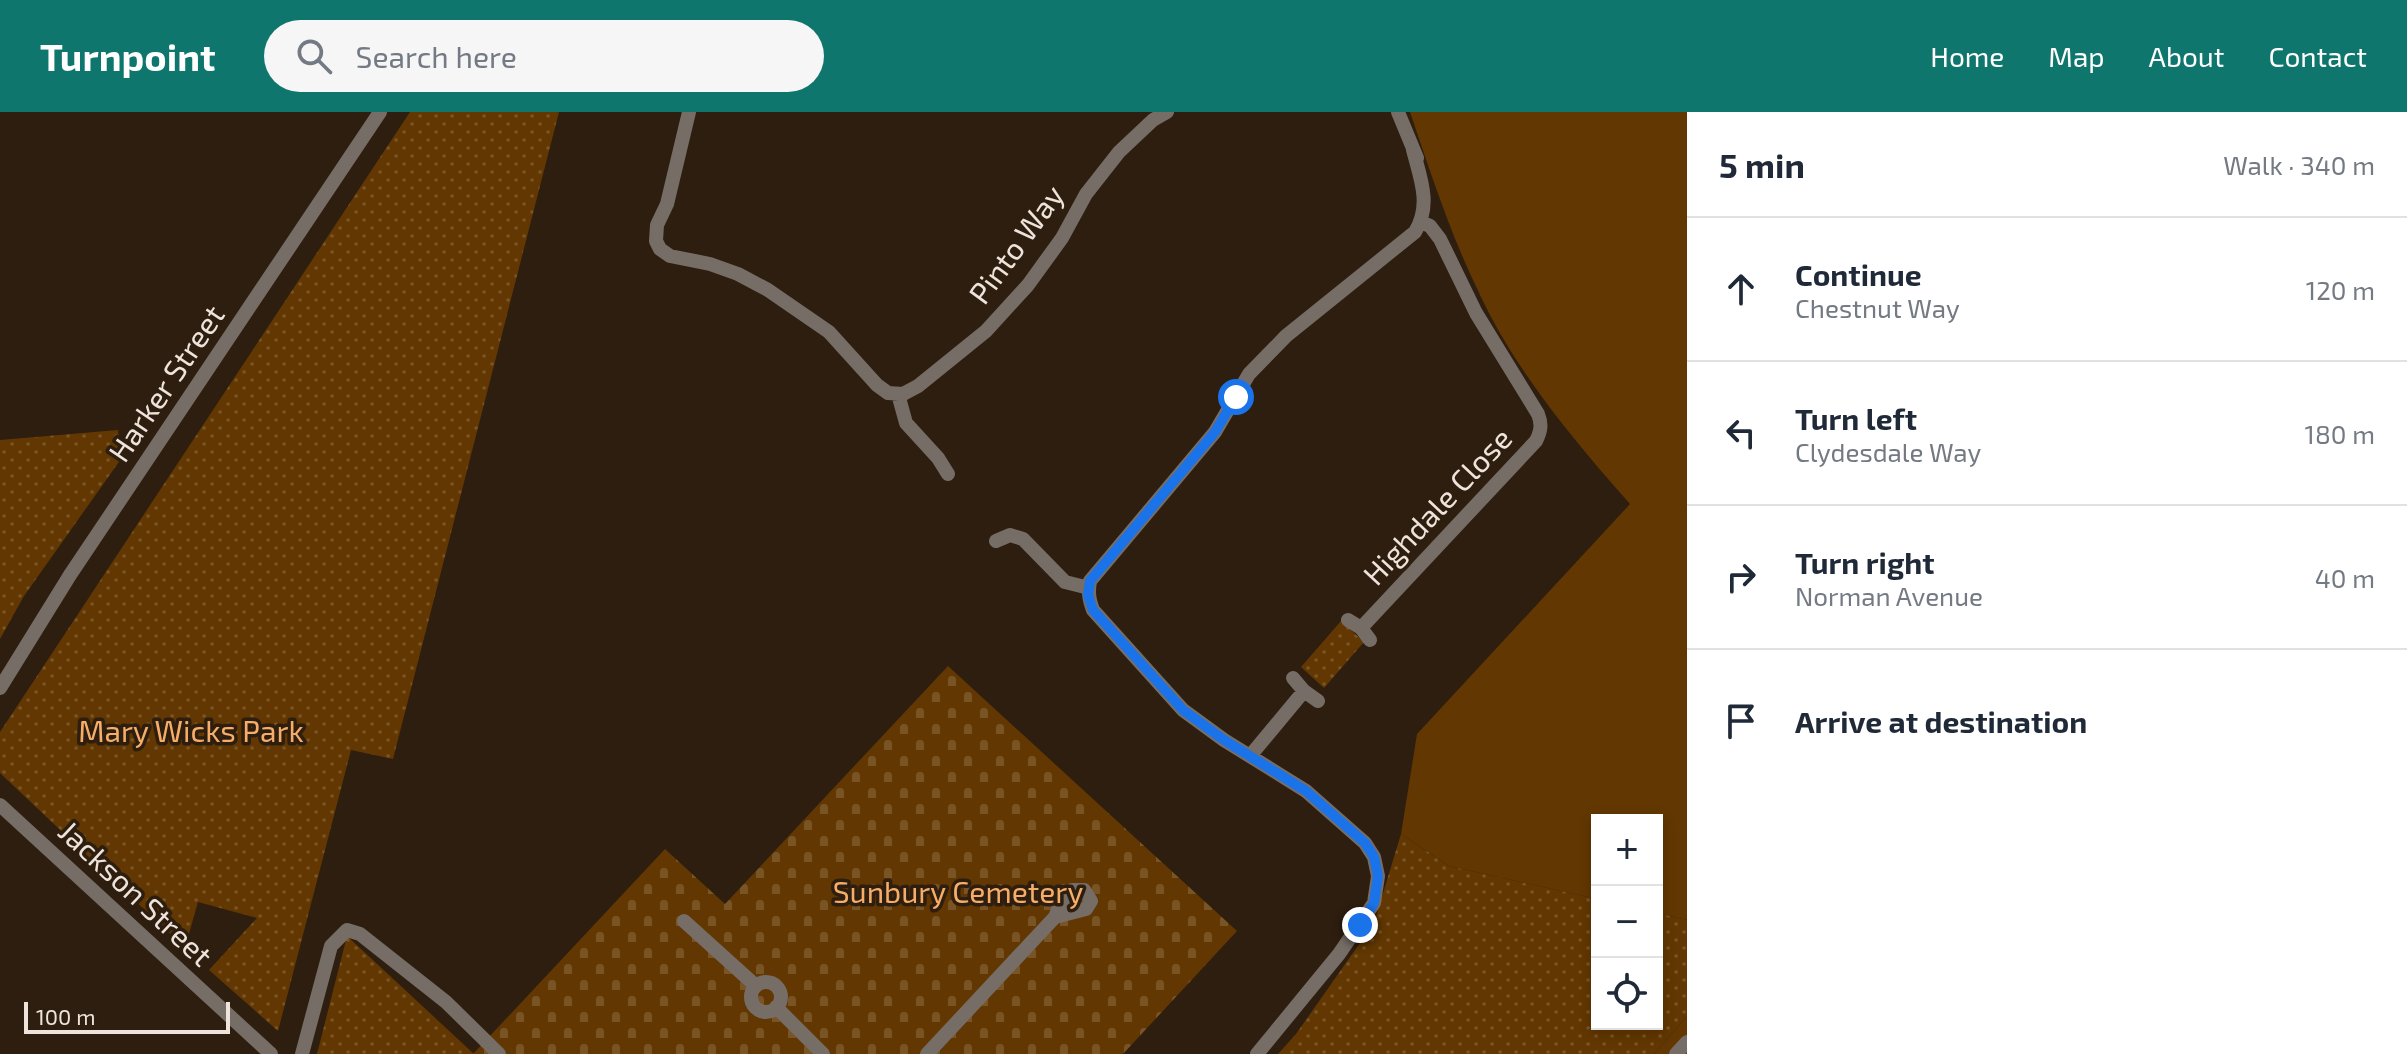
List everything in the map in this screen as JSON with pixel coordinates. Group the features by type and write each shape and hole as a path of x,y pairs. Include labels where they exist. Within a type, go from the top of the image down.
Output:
{"street":[{"name":"Harker Street","path":"0,688 70,575 380,112"},
{"path":"689,112 667,204 657,225 656,241 660,249 670,256 710,264 738,274 768,290 829,332 877,385 888,393 898,394 906,423 938,458 948,474"},
{"name":"Pinto Way","path":"898,394 918,386 986,331 1028,285 1062,238 1086,194 1119,152 1153,120 1167,112"},
{"path":"1257,1054 1339,954 1374,903 1378,876 1374,857 1365,843 1306,791 1183,710 1093,610 1088,595 1090,581 1215,432 1249,374 1286,336 1426,224 1424,193 1413,150 1398,112"},
{"name":"Highdale Close","path":"1360,629 1536,441 1540,432 1539,416 1490,337 1440,239 1426,224"},
{"path":"996,541 1010,535 1023,539 1065,582 1089,588"},
{"path":"1293,678 1318,701"},
{"path":"1250,756 1304,691"},
{"name":"Jackson Street","path":"0,805 271,1054"},
{"path":"927,1054 1055,917"},
{"path":"684,921 756,986 751,995 754,1005 767,1012 776,1007 820,1053"},
{"path":"302,1054 331,946 347,930 360,934 446,1002 499,1054"},
{"path":"1676,1054 1687,1042"}],"green space":[{"name":"Mary Wicks Park","path":"410,112 559,112 393,759 351,750 278,1031 209,970 257,918 198,902 185,948 0,773 0,732"},
{"path":"1410,112 1687,112 1687,920 1663,914 1663,814 1591,814 1591,898 1449,866 1401,834 1417,734 1630,504 1548,404 1511,351 1470,273"},
{"path":"118,430 121,459 24,596 0,639 0,440"},
{"path":"1341,621 1364,642 1324,688 1301,667"},
{"name":"Sunbury Cemetery","path":"948,666 1237,931 1123,1054 473,1054 665,849 725,904"},
{"path":"1401,834 1449,866 1591,898 1591,1030 1663,1030 1663,914 1687,920 1687,1016 1654,1054 1278,1054 1296,1034 1374,923"},
{"path":"347,936 474,1054 317,1054"},
{"path":"1687,1016 1687,1054 1654,1054"}],"route":[{"path":"1236,397 1215,432 1090,581 1088,595 1093,610 1183,710 1224,740 1306,791 1365,843 1374,857 1378,876 1374,903 1360,925"}]}
